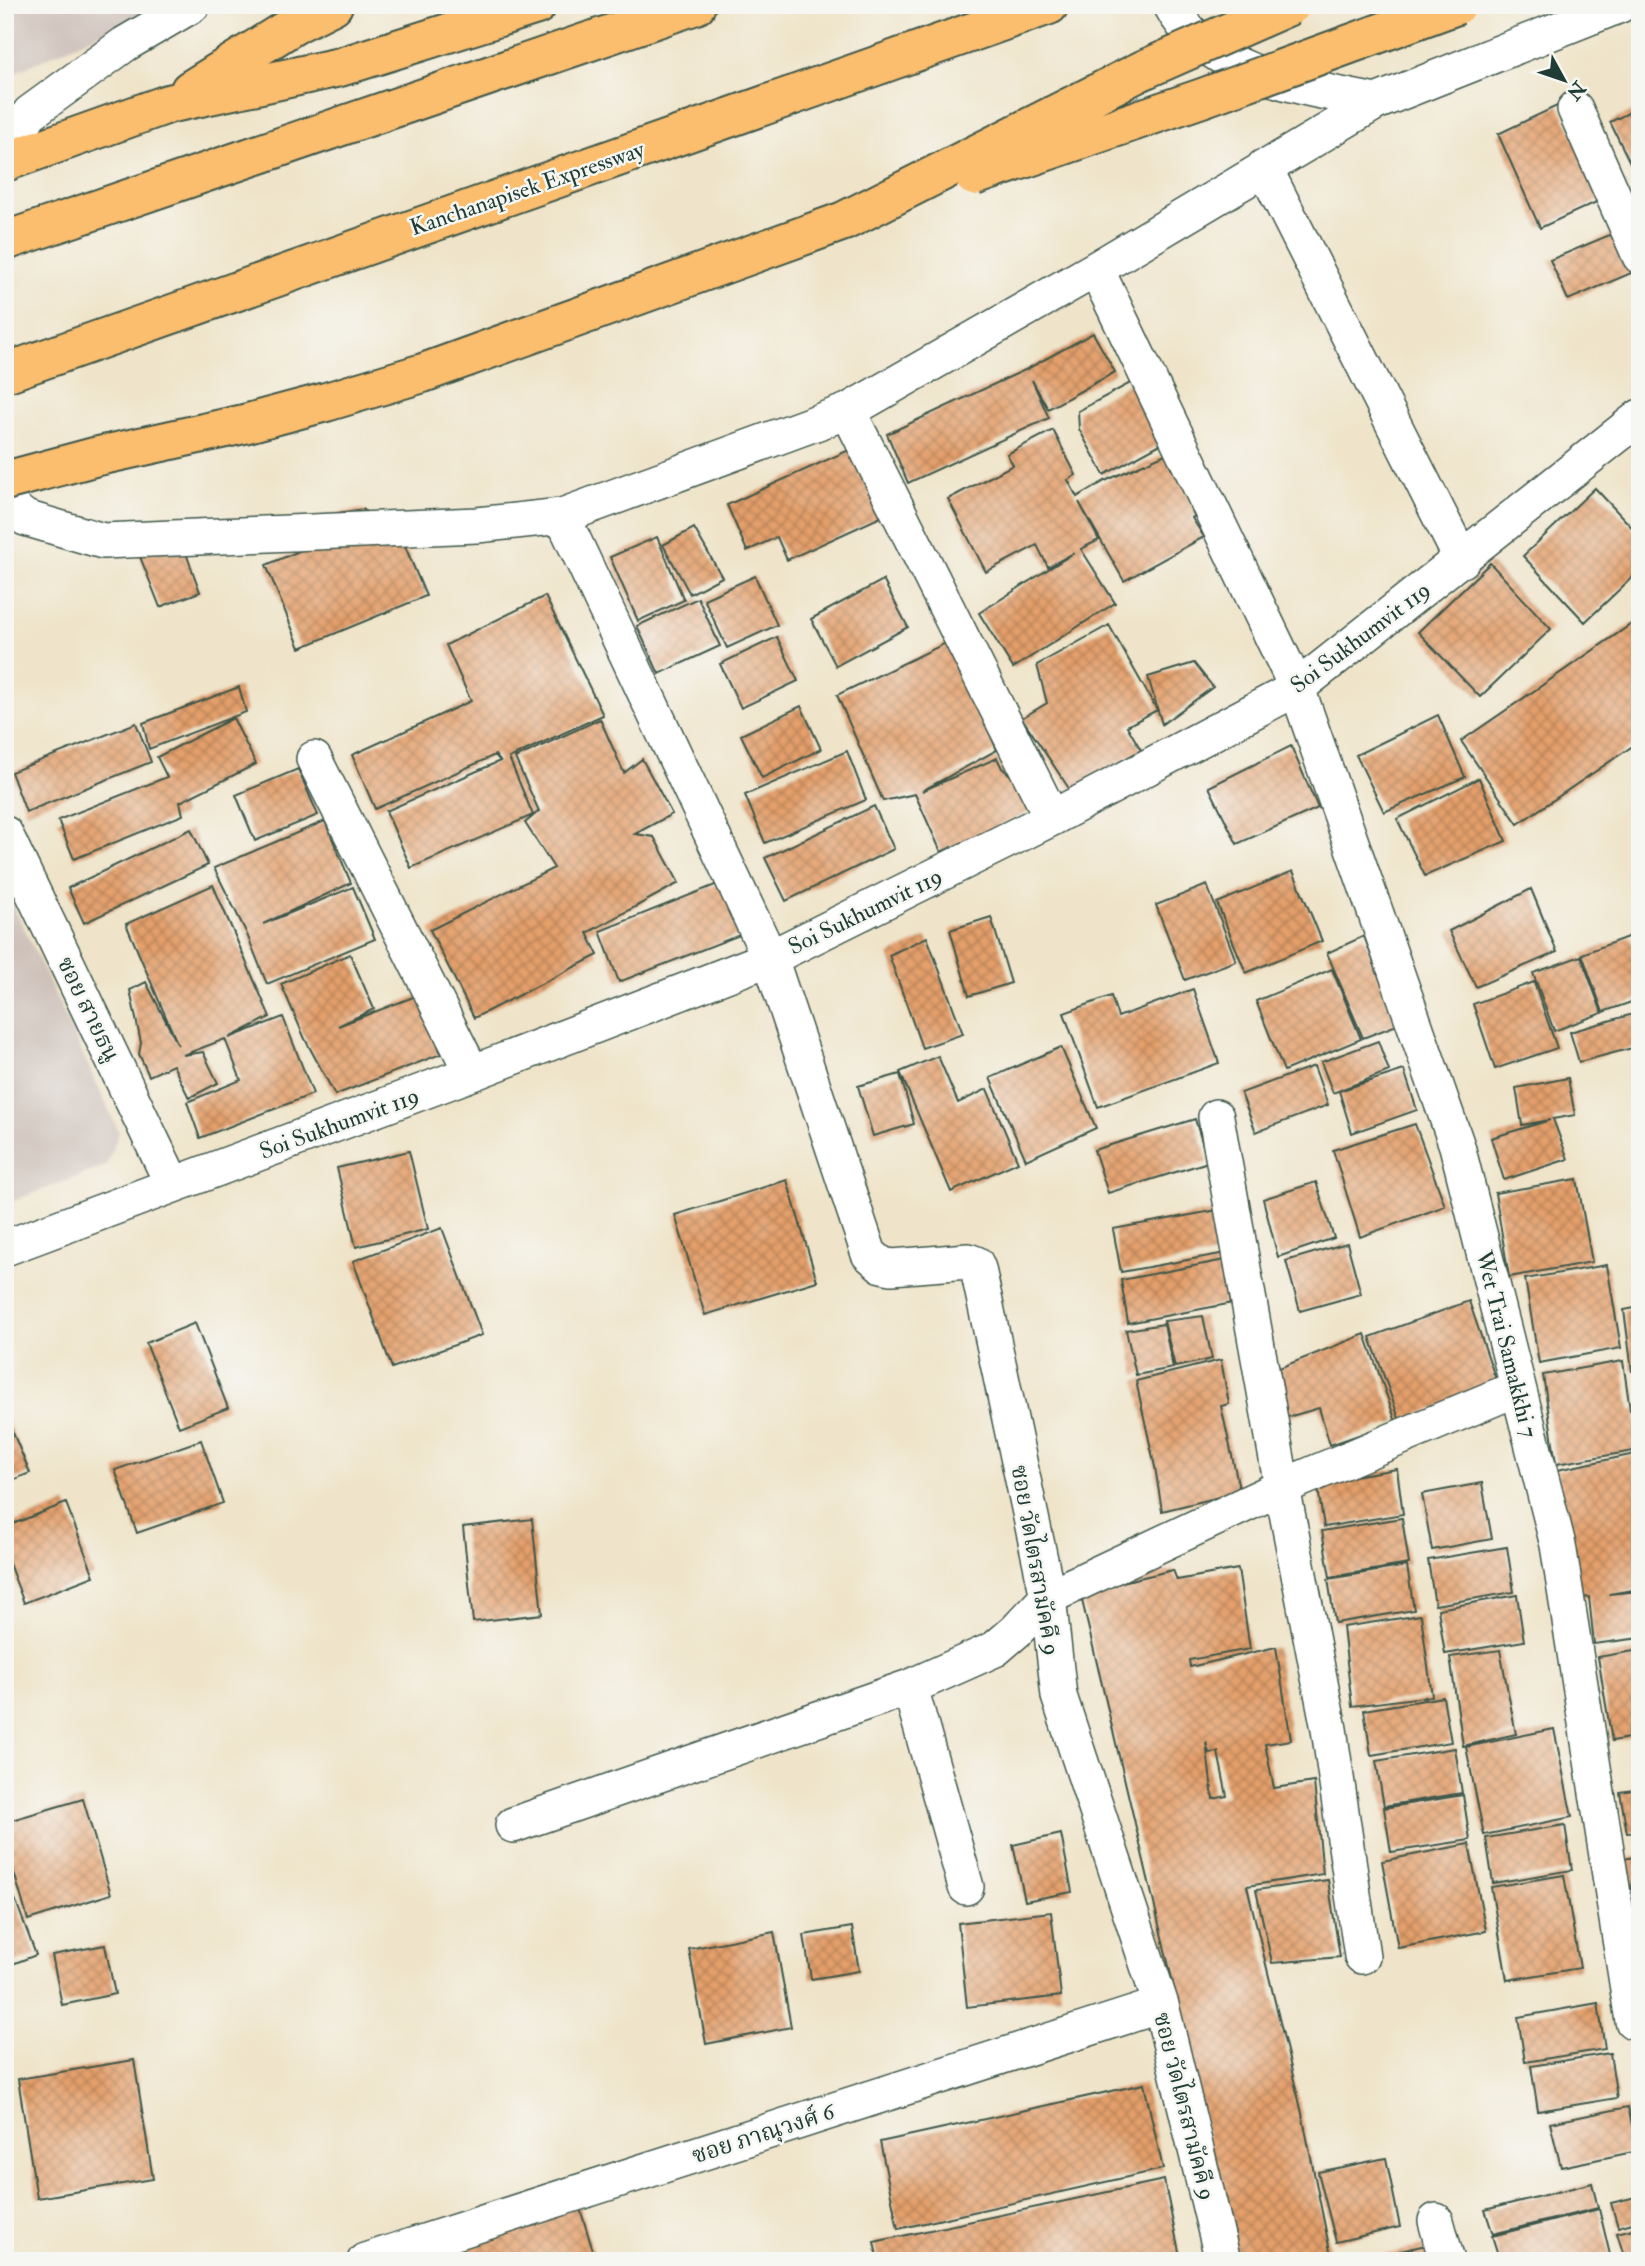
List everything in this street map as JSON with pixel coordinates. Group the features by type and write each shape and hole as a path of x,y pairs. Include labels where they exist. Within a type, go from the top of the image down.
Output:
{"highway":[{"path":"168,104 297,23 333,5"},
{"path":"5,162 168,104 340,67 537,5"},
{"path":"5,241 696,5"},
{"name":"Kanchanapisek Expressway","path":"5,373 1049,5"},
{"path":"844,221 1143,70 1291,5"},
{"path":"5,481 94,457 244,424 423,373 844,221 1202,98 1457,5"}],"street":[{"path":"5,153 30,113 125,44 192,5"},
{"path":"1171,5 1178,20 1227,60 1290,85 1376,102"},
{"path":"5,502 25,518 103,541 477,525 562,516 848,411 1096,270 1376,102 1620,5"},
{"path":"1575,109 1640,256"},
{"path":"1264,167 1462,560"},
{"name":"Wet Trai Samakkhi 7","path":"1096,270 1297,688 1457,1146 1558,1545 1633,2021"},
{"path":"848,411 1052,818"},
{"name":"Soi Sukhumvit 119","path":"5,1248 771,958 1052,818 1297,688 1640,418"},
{"path":"562,516 771,958"},
{"path":"314,759 472,1073"},
{"name":"ซอย สายธนู","path":"5,834 173,1185"},
{"name":"ซอย วัดไตรสามัคคี 9","path":"771,958 869,1254 882,1265 892,1267 968,1261 976,1264 978,1269 1048,1597 1059,1696 1161,2005 1223,2261"},
{"path":"1216,1117 1282,1487 1329,1729 1362,1956"},
{"path":"513,1825 911,1686 995,1649 1048,1597 1282,1487 1518,1388"},
{"path":"911,1686 966,1887"},
{"name":"ซอย ภาณุวงศ์ 6","path":"365,2261 1161,2005"},
{"path":"1436,2221 1447,2261"}],"shaded area":[{"path":"5,5 162,5 5,77"},
{"path":"5,887 119,1132 106,1166 5,1204"}],"building":[{"path":"1559,105 1603,199 1540,228 1498,134"},
{"path":"1640,107 1640,183 1610,122"},
{"path":"1619,231 1636,271 1568,300 1550,260"},
{"path":"1093,333 1115,372 1048,409 1032,380 1049,418 908,483 887,434 1027,369"},
{"path":"1134,381 1166,441 1104,475 1079,429 1078,411"},
{"path":"1053,430 1076,475 1068,480 1077,497 1105,481 1172,451 1202,509 1192,518 1204,537 1124,581 1079,502 1099,540 1081,549 1115,603 1013,668 979,613 1074,553 1048,567 1037,545 986,572 948,499 1013,465 1007,454"},
{"path":"851,449 881,517 787,560 777,537 747,551 727,505"},
{"path":"1595,488 1640,536 1640,570 1585,622 1523,556"},
{"path":"363,509 375,521 392,515 426,596 300,648 266,565 316,544 326,515"},
{"path":"694,528 722,577 690,594 663,545"},
{"path":"178,531 200,592 160,607 133,539"},
{"path":"657,537 684,600 638,621 610,557"},
{"path":"1490,563 1551,629 1480,697 1418,632"},
{"path":"755,576 777,625 727,648 704,599"},
{"path":"883,580 908,627 836,666 811,619"},
{"path":"545,596 603,715 509,758 533,815 411,868 386,811 500,761 495,755 375,809 352,755 471,701 446,645"},
{"path":"698,598 720,646 659,674 637,626"},
{"path":"1633,623 1640,633 1640,741 1518,824 1461,741"},
{"path":"1109,625 1157,710 1127,726 1141,750 1070,790 1022,718 1047,703 1037,665"},
{"path":"777,637 798,681 741,708 720,664"},
{"path":"950,641 997,750 922,791 997,758 1002,768 1015,779 1030,812 941,852 915,794 883,801 837,695"},
{"path":"1194,663 1213,687 1162,724 1148,677"},
{"path":"239,687 246,712 149,749 143,723"},
{"path":"801,706 821,749 762,778 741,735"},
{"path":"1438,715 1465,777 1384,812 1356,755"},
{"path":"233,718 256,764 180,802 183,815 74,859 58,820 167,777 157,757"},
{"path":"600,719 624,773 642,759 672,814 635,834 654,837 679,883 587,933 598,955 474,1018 430,930 554,868 525,823 539,811 515,758"},
{"path":"136,723 151,762 26,812 11,772"},
{"path":"1291,746 1318,808 1237,844 1209,787"},
{"path":"847,751 866,800 765,843 745,795"},
{"path":"298,769 318,815 255,841 236,795"},
{"path":"1479,778 1506,841 1425,876 1397,819"},
{"path":"874,806 894,849 786,901 765,858"},
{"path":"325,821 351,883 263,924 353,887 375,939 267,984 246,932 214,868"},
{"path":"191,829 208,865 84,923 68,888"},
{"path":"1293,871 1322,941 1246,973 1217,903"},
{"path":"725,881 745,933 619,982 600,931"},
{"path":"213,885 270,1017 229,1038 283,1017 313,1094 200,1138 187,1102 241,1080 225,1039 183,1055 203,1052 218,1083 189,1098 173,1065 149,1076 139,1054 141,1043 130,990 146,982 178,1045 126,924"},
{"path":"1207,885 1236,961 1185,980 1156,905"},
{"path":"1531,889 1557,952 1476,987 1449,931"},
{"path":"991,917 1011,983 969,996 950,930"},
{"path":"1364,936 1397,1025 1363,1038 1327,953"},
{"path":"1630,936 1640,963 1640,999 1603,1012 1582,954"},
{"path":"927,937 963,1034 922,1048 889,955"},
{"path":"350,954 374,1009 338,1026 421,994 441,1054 335,1095 305,1039 281,984"},
{"path":"1581,956 1602,1013 1554,1031 1533,973"},
{"path":"1332,969 1361,1039 1284,1071 1256,1001"},
{"path":"1534,982 1557,1048 1495,1069 1473,1004"},
{"path":"1193,989 1219,1063 1098,1107 1064,1013 1111,996 1118,1017"},
{"path":"1640,1012 1640,1046 1579,1062 1570,1032"},
{"path":"1378,1041 1389,1071 1333,1093 1321,1062"},
{"path":"1061,1047 1096,1128 1026,1160 990,1078"},
{"path":"938,1056 958,1103 987,1089 1018,1162 951,1192 900,1072"},
{"path":"1314,1066 1328,1105 1256,1132 1241,1093"},
{"path":"1404,1070 1417,1110 1352,1133 1339,1091"},
{"path":"900,1074 914,1124 873,1136 858,1086"},
{"path":"1568,1078 1575,1115 1553,1119 1568,1159 1504,1180 1491,1138 1550,1120 1522,1125 1516,1088"},
{"path":"1195,1119 1208,1162 1108,1193 1094,1150"},
{"path":"1415,1124 1445,1206 1360,1237 1333,1150"},
{"path":"409,1151 428,1229 356,1247 337,1168"},
{"path":"1577,1179 1592,1262 1509,1277 1495,1193"},
{"path":"787,1180 817,1281 705,1315 675,1215"},
{"path":"1316,1182 1334,1238 1278,1257 1263,1199"},
{"path":"1218,1210 1226,1253 1121,1272 1113,1229"},
{"path":"442,1228 482,1335 392,1368 353,1261"},
{"path":"1347,1243 1361,1294 1300,1311 1286,1261"},
{"path":"1225,1260 1233,1303 1128,1323 1121,1280"},
{"path":"1607,1265 1621,1348 1539,1363 1525,1279"},
{"path":"1469,1301 1498,1386 1400,1421 1370,1337"},
{"path":"1640,1307 1640,1370 1632,1371 1624,1310"},
{"path":"1203,1316 1212,1359 1175,1367 1164,1321"},
{"path":"195,1323 228,1408 179,1427 146,1343"},
{"path":"1164,1324 1173,1368 1136,1375 1126,1330"},
{"path":"1365,1334 1396,1422 1330,1445 1319,1408 1285,1418 1274,1370"},
{"path":"1221,1360 1229,1404 1221,1406 1240,1492 1162,1511 1136,1381"},
{"path":"1623,1361 1630,1410 1636,1410 1640,1450 1556,1464 1543,1375"},
{"path":"5,1414 30,1473 5,1483"},
{"path":"201,1440 223,1503 137,1533 115,1470"},
{"path":"1640,1453 1640,1589 1609,1594 1640,1591 1640,1638 1594,1644 1589,1597 1581,1598 1557,1470"},
{"path":"1397,1469 1403,1514 1324,1527 1317,1482"},
{"path":"1482,1483 1492,1539 1432,1550 1422,1494"},
{"path":"66,1503 94,1576 24,1603 5,1553 5,1527"},
{"path":"1402,1518 1409,1564 1330,1577 1322,1531"},
{"path":"532,1519 542,1614 473,1622 463,1527"},
{"path":"1507,1547 1514,1592 1435,1605 1428,1560"},
{"path":"1407,1566 1414,1610 1335,1623 1328,1579"},
{"path":"1238,1569 1250,1649 1189,1660 1190,1667 1276,1647 1291,1740 1265,1744 1274,1788 1314,1782 1323,1874 1247,1886 1301,2109 1332,2261 1234,2261 1176,1996 1080,1592 1173,1570 1177,1580","holes":["1206,1742 1209,1753 1218,1752 1227,1796 1213,1799"]},
{"path":"1517,1595 1524,1641 1445,1654 1438,1609"},
{"path":"1421,1615 1432,1696 1352,1706 1343,1627"},
{"path":"1500,1650 1516,1734 1463,1746 1450,1657"},
{"path":"1640,1650 1640,1736 1612,1741 1598,1657"},
{"path":"1443,1697 1451,1742 1371,1755 1364,1710"},
{"path":"1554,1729 1572,1817 1484,1835 1466,1747"},
{"path":"1455,1748 1462,1793 1384,1806 1376,1761"},
{"path":"1640,1789 1640,1832 1627,1833 1620,1792"},
{"path":"1463,1795 1470,1840 1391,1852 1384,1808"},
{"path":"83,1799 111,1894 28,1920 5,1842 5,1822"},
{"path":"1565,1825 1572,1870 1493,1883 1486,1838"},
{"path":"1061,1834 1072,1892 1025,1901 1013,1845"},
{"path":"1469,1844 1486,1931 1398,1948 1382,1861"},
{"path":"1640,1856 1640,1916 1634,1917 1623,1859"},
{"path":"1564,1875 1580,1968 1507,1980 1491,1887"},
{"path":"8,1880 36,1955 5,1967 5,1881"},
{"path":"1328,1880 1340,1957 1272,1963 1256,1890"},
{"path":"1051,1912 1061,1996 967,2007 958,1923"},
{"path":"852,1927 859,1971 811,1979 804,1935"},
{"path":"774,1932 791,2027 706,2044 689,1949"},
{"path":"105,1945 115,1994 62,2005 52,1955"},
{"path":"1598,2003 1605,2049 1525,2062 1518,2017"},
{"path":"1610,2053 1617,2098 1538,2111 1531,2066"},
{"path":"134,2060 153,2179 37,2198 18,2079"},
{"path":"1144,2084 1163,2169 898,2229 880,2142"},
{"path":"1628,2107 1638,2151 1561,2167 1550,2123"},
{"path":"1386,2158 1400,2227 1336,2242 1318,2172"},
{"path":"1164,2180 1181,2261 878,2261 874,2242"},
{"path":"1592,2183 1598,2208 1493,2234 1485,2210"},
{"path":"1640,2196 1640,2221 1618,2227 1611,2203"},
{"path":"579,2205 596,2261 418,2261"},
{"path":"1599,2209 1611,2259 1500,2261 1492,2236"},
{"path":"1640,2227 1640,2252 1624,2256 1617,2233"},
{"path":"1435,2243 1440,2261 1361,2261 1361,2260"}]}
